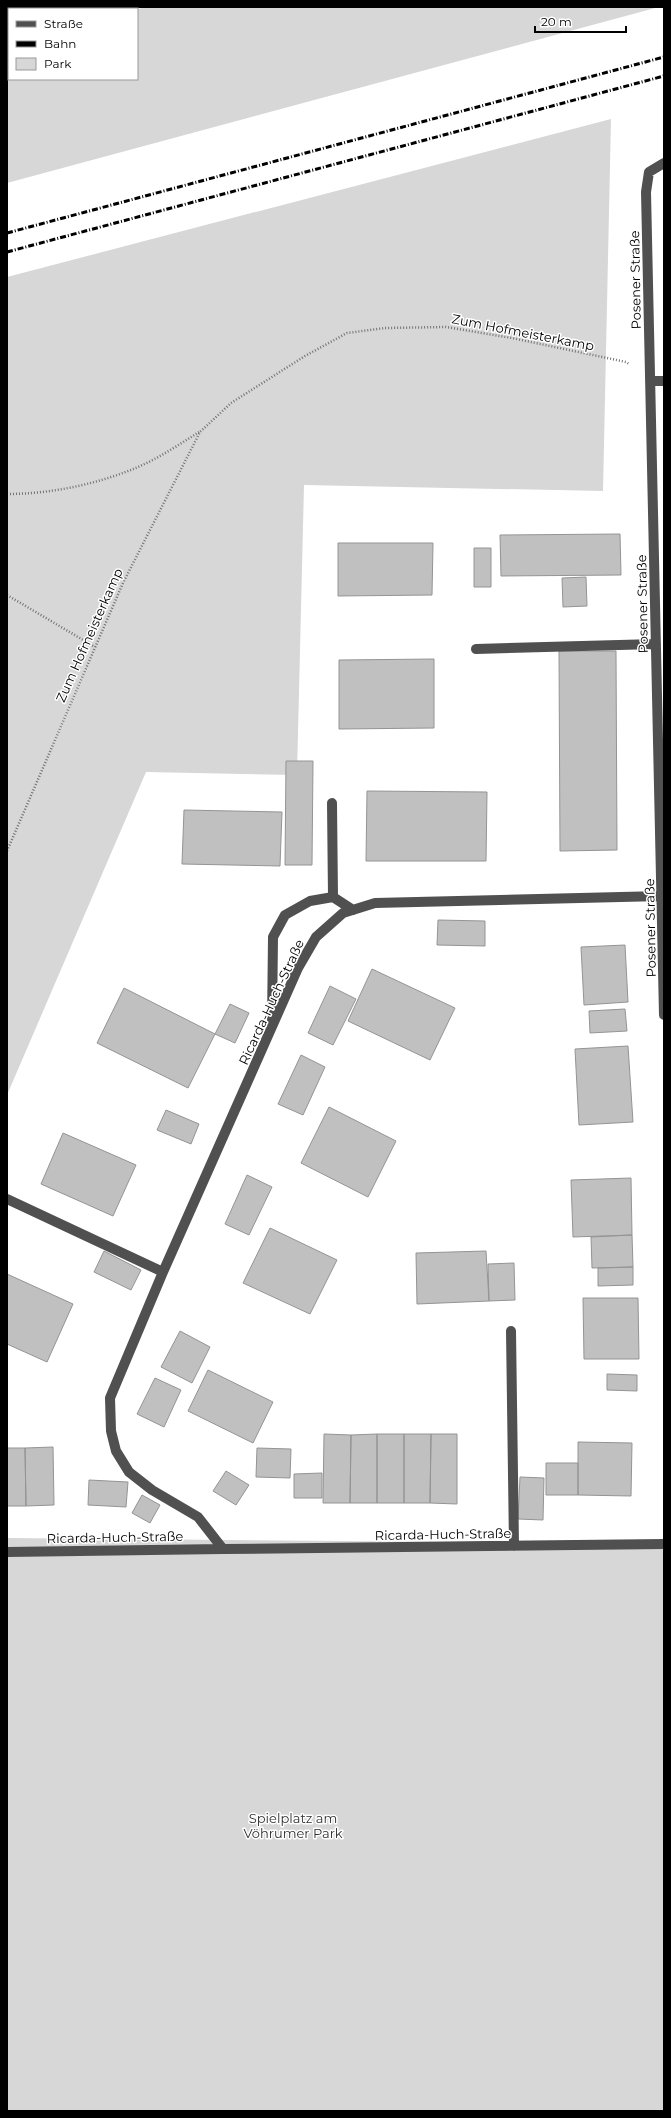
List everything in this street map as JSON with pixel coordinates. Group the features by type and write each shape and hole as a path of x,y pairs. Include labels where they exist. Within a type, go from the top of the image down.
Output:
{"street":[{"name":"Posener Straße","path":"664,163 649,172 646,192 664,1015"},
{"path":"650,381 664,381"},
{"path":"476,650 656,644"},
{"path":"332,802 333,897"},
{"name":"Ricarda-Huch-Straße","path":"223,1549 198,1518 152,1490 129,1472 116,1451 110,1431 110,1398 163,1272 272,1030 298,968 316,937 343,914 375,903 662,896"},
{"path":"272,1030 273,937 285,915 310,901 333,897 353,910"},
{"path":"7,1199 163,1272"},
{"path":"511,1331 514,1546"},
{"name":"Ricarda-Huch-Straße","path":"7,1552 664,1544"}],"path":[{"name":"Zum Hofmeisterkamp","path":"7,494 28,494 84,484 132,469 200,432 231,403 305,356 347,334 385,328 446,327 512,338 626,362 650,381"},
{"name":"Zum Hofmeisterkamp","path":"7,851 123,582 200,432"},
{"path":"7,595 95,647"}],"green space":[{"path":"147,7 659,7 7,183 7,41 8,80 138,80 138,9"},
{"path":"611,119 603,491 304,485 297,775 146,772 7,1095 7,277"},
{"name":"Spielplatz am Vöhrumer Park","path":"7,1538 664,1544 664,2111 7,2111"}],"building":[{"path":"620,534 621,575 501,576 500,535"},
{"path":"338,543 433,543 432,595 338,596"},
{"path":"474,548 491,548 491,587 474,587"},
{"path":"586,577 587,606 563,607 562,578"},
{"path":"559,651 616,651 617,850 560,851"},
{"path":"434,659 434,728 339,729 339,660"},
{"path":"286,761 313,761 312,865 285,865"},
{"path":"367,791 487,792 486,861 366,861"},
{"path":"184,810 282,812 280,866 182,864"},
{"path":"438,920 485,921 485,946 437,945"},
{"path":"625,945 628,1002 584,1005 581,947"},
{"path":"372,969 455,1008 430,1060 348,1021"},
{"path":"330,986 356,999 333,1045 308,1033"},
{"path":"124,988 215,1034 188,1088 97,1043"},
{"path":"230,1004 249,1013 235,1043 215,1034"},
{"path":"625,1009 627,1031 590,1033 589,1011"},
{"path":"628,1046 633,1122 579,1125 575,1049"},
{"path":"301,1055 325,1067 303,1115 278,1104"},
{"path":"329,1107 396,1141 368,1197 301,1163"},
{"path":"166,1110 199,1124 191,1144 157,1130"},
{"path":"63,1133 136,1165 113,1216 41,1184"},
{"path":"247,1175 272,1187 249,1235 225,1224"},
{"path":"631,1178 632,1235 573,1237 571,1180"},
{"path":"270,1228 337,1260 310,1314 243,1283"},
{"path":"632,1235 633,1267 592,1268 591,1237"},
{"path":"104,1251 141,1270 131,1290 94,1272"},
{"path":"486,1251 489,1301 417,1304 416,1253"},
{"path":"514,1263 515,1300 489,1301 488,1264"},
{"path":"633,1267 633,1285 598,1286 598,1268"},
{"path":"7,1274 73,1304 47,1362 7,1344"},
{"path":"583,1298 638,1298 639,1359 584,1359"},
{"path":"180,1331 210,1347 192,1383 161,1367"},
{"path":"208,1370 273,1402 253,1443 188,1411"},
{"path":"607,1374 637,1375 637,1391 607,1390"},
{"path":"155,1378 181,1390 164,1427 137,1414"},
{"path":"324,1434 351,1435 350,1503 323,1503"},
{"path":"377,1434 377,1503 350,1503 351,1435"},
{"path":"377,1434 404,1434 404,1503 377,1503"},
{"path":"404,1434 431,1434 430,1503 404,1503"},
{"path":"431,1434 457,1434 457,1504 430,1503"},
{"path":"578,1442 632,1443 631,1496 578,1495"},
{"path":"53,1447 54,1505 26,1506 25,1448"},
{"path":"7,1448 25,1448 26,1506 7,1506"},
{"path":"257,1448 291,1449 290,1478 256,1477"},
{"path":"546,1463 578,1463 578,1495 546,1495"},
{"path":"226,1471 249,1485 236,1505 213,1491"},
{"path":"322,1473 322,1498 294,1498 294,1474"},
{"path":"520,1477 544,1478 543,1520 518,1519"},
{"path":"89,1480 128,1482 126,1507 88,1505"},
{"path":"142,1495 160,1505 150,1523 132,1513"}],"railway":[{"path":"7,233 664,57"},
{"path":"7,252 664,76"}]}
